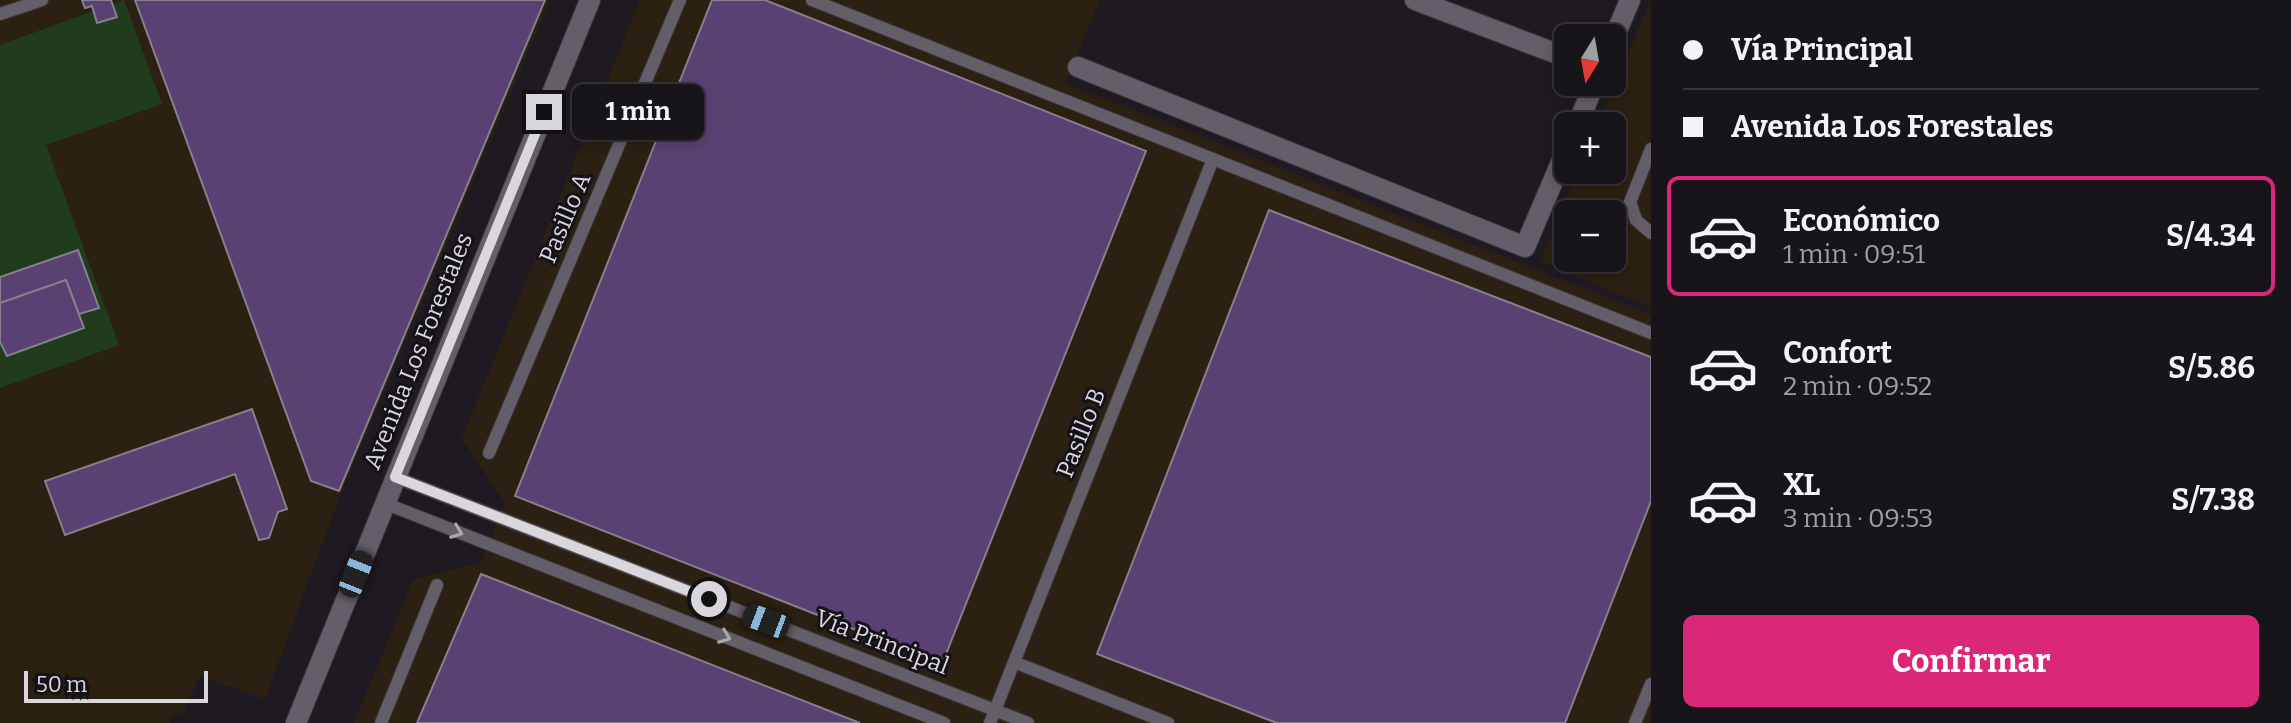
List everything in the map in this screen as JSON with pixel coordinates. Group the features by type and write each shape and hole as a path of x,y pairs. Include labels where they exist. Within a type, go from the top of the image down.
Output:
{"street":[{"name":"Avenida Los Forestales","path":"296,723 590,0"},
{"path":"1415,0 1554,53"},
{"path":"1620,24 1630,0"},
{"path":"1078,67 1525,247 1554,179"}],"lane":[{"path":"0,14 42,0"},
{"name":"Pasillo A","path":"489,453 680,0"},
{"path":"812,0 1651,333"},
{"path":"1651,149 1630,202 1636,220 1651,233"},
{"name":"Pasillo B","path":"990,723 1213,159"},
{"name":"Vía Principal","path":"395,477 1028,723"},
{"path":"384,503 944,723"},
{"path":"381,723 437,585"},
{"path":"1014,662 1168,723"},
{"path":"1635,723 1651,684"}],"shaded area":[{"path":"0,0 550,0 340,496 265,699 200,676 184,712 172,715 169,723 0,723"},
{"path":"640,0 1100,0 1065,83 1651,315 1651,723 354,723 413,580 481,562 505,503 462,438"},
{"path":"1651,0 1651,307 1567,272 1626,272 1626,200 1566,200 1573,184 1626,184 1626,112 1603,112 1610,96 1626,96 1626,58"},
{"path":"1554,228 1554,267 1540,261"}],"green space":[{"path":"124,0 162,104 46,145 119,345 0,388 0,45"}],"building":[{"path":"82,0 111,0 117,17 97,23 92,6 85,8"},
{"path":"135,0 545,0 339,491 311,481"},
{"path":"712,0 765,0 1146,151 942,664 515,496"},
{"path":"1269,210 1651,357 1651,501 1565,723 1277,723 1097,654"},
{"path":"78,250 99,308 79,314 66,280 0,303 0,277"},
{"path":"66,280 84,328 7,356 0,342 0,303"},
{"path":"252,409 287,509 278,512 269,538 259,540 235,474 65,535 45,481"},
{"path":"481,574 860,723 417,723"}],"route":[{"path":"544,112 395,477 709,599"}]}
